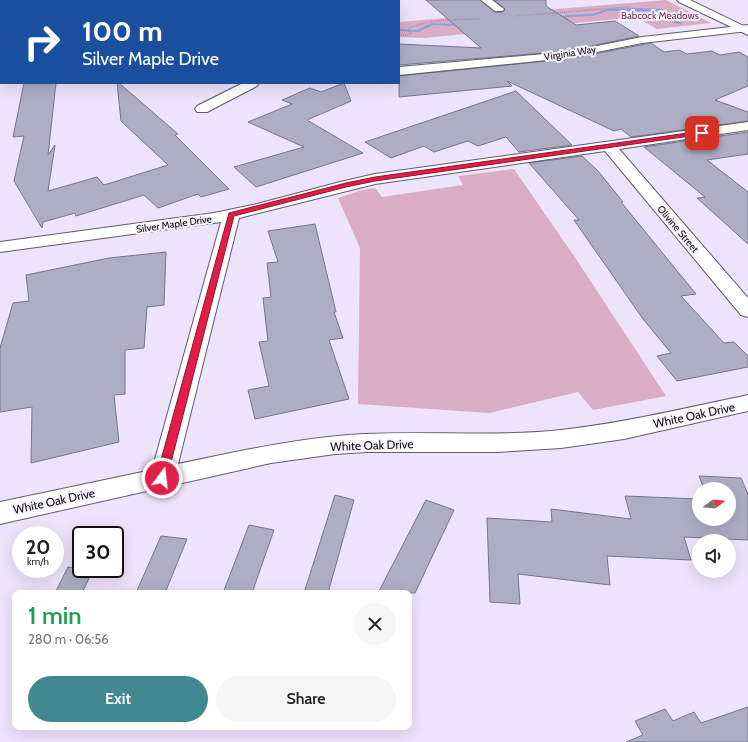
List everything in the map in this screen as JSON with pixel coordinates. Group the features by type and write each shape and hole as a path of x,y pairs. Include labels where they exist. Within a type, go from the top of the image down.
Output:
{"street":[{"path":"486,0 499,9"},
{"path":"682,0 746,29"},
{"name":"Virginia Way","path":"400,71 567,55 642,40 746,29"},
{"path":"202,109 251,84"},
{"name":"Silver Maple Drive","path":"0,247 231,215 346,185 375,179 748,126"},
{"name":"Olivine Street","path":"609,146 748,312"},
{"path":"162,478 231,215"},
{"name":"White Oak Drive","path":"0,513 271,454 335,445 367,443 497,443 561,439 624,430 748,403"}],"path":[{"path":"627,7 653,16 659,20"},
{"path":"400,35 407,35 411,33 408,29"}],"green space":[{"name":"Babcock Meadows","path":"666,0 711,23 657,29 636,17 424,38 400,37 400,22"},
{"path":"514,169 576,259 666,396 593,410 578,392 489,413 358,404 360,248 338,198 362,190 375,188 382,197 463,185 458,176"}],"building":[{"path":"426,0 480,0 495,12 503,12 505,9 494,0 546,0 546,6 576,25 615,21 639,36 567,51 400,65 400,44 481,48"},
{"path":"651,43 664,52 679,50 687,54 712,51 720,55 739,52 748,57 748,86 715,100 748,112 748,121 631,137 621,129 614,131 507,81 512,86 399,97 400,76 567,59"},
{"path":"24,84 56,84 48,155 55,145 48,191 97,177 104,185 168,165 121,121 117,84 120,84 178,134 175,135 229,189 201,197 198,194 158,208 144,195 76,216 75,213 43,222 42,228 14,181 24,136 13,137"},
{"path":"344,84 351,101 307,120 363,153 256,187 234,167 304,147 248,122 292,104 282,100 310,88 321,92"},
{"path":"516,91 572,145 519,152 506,137 478,146 468,141 434,152 424,146 391,158 365,142"},
{"path":"748,132 748,154 707,160 748,192 748,244 697,198 705,197 644,147"},
{"path":"582,156 598,171 623,202 621,202 696,294 681,296 724,343 734,342 748,356 748,367 677,381 657,356 671,353 643,319 574,220 579,220 529,163"},
{"path":"315,224 336,312 334,312 343,338 329,340 349,399 255,419 248,390 269,386 259,342 268,341 263,298 271,297 267,263 278,262 268,231"},
{"path":"166,252 164,305 147,307 144,348 125,350 125,394 114,395 119,442 31,463 32,407 0,412 0,348 13,303 29,301 26,275 109,258"},
{"path":"699,476 741,478 748,494 748,540 736,539 736,534 692,534 692,537 684,537 691,560 607,556 610,585 518,574 520,604 490,602 487,518 552,522 551,509 631,519 625,496 692,499 692,526 736,526 736,482 701,482"},
{"path":"335,495 354,500 329,590 305,590"},
{"path":"426,500 454,510 415,593 412,593 412,590 380,590"},
{"path":"249,525 274,530 253,590 224,590"},
{"path":"161,536 187,539 166,590 137,590"},
{"path":"68,567 72,567 72,578 89,578 83,590 56,590 62,578 64,578"},
{"path":"748,707 748,742 626,742 643,735 635,721 665,709 673,721 694,712 701,723"}],"waterway":[{"path":"553,20 568,16 593,15 607,10 637,9 660,10 666,17 681,24"},
{"path":"400,30 418,31 432,24 449,25 465,23"}],"route":[{"path":"162,478 231,215 346,185 375,179 702,133"}]}
